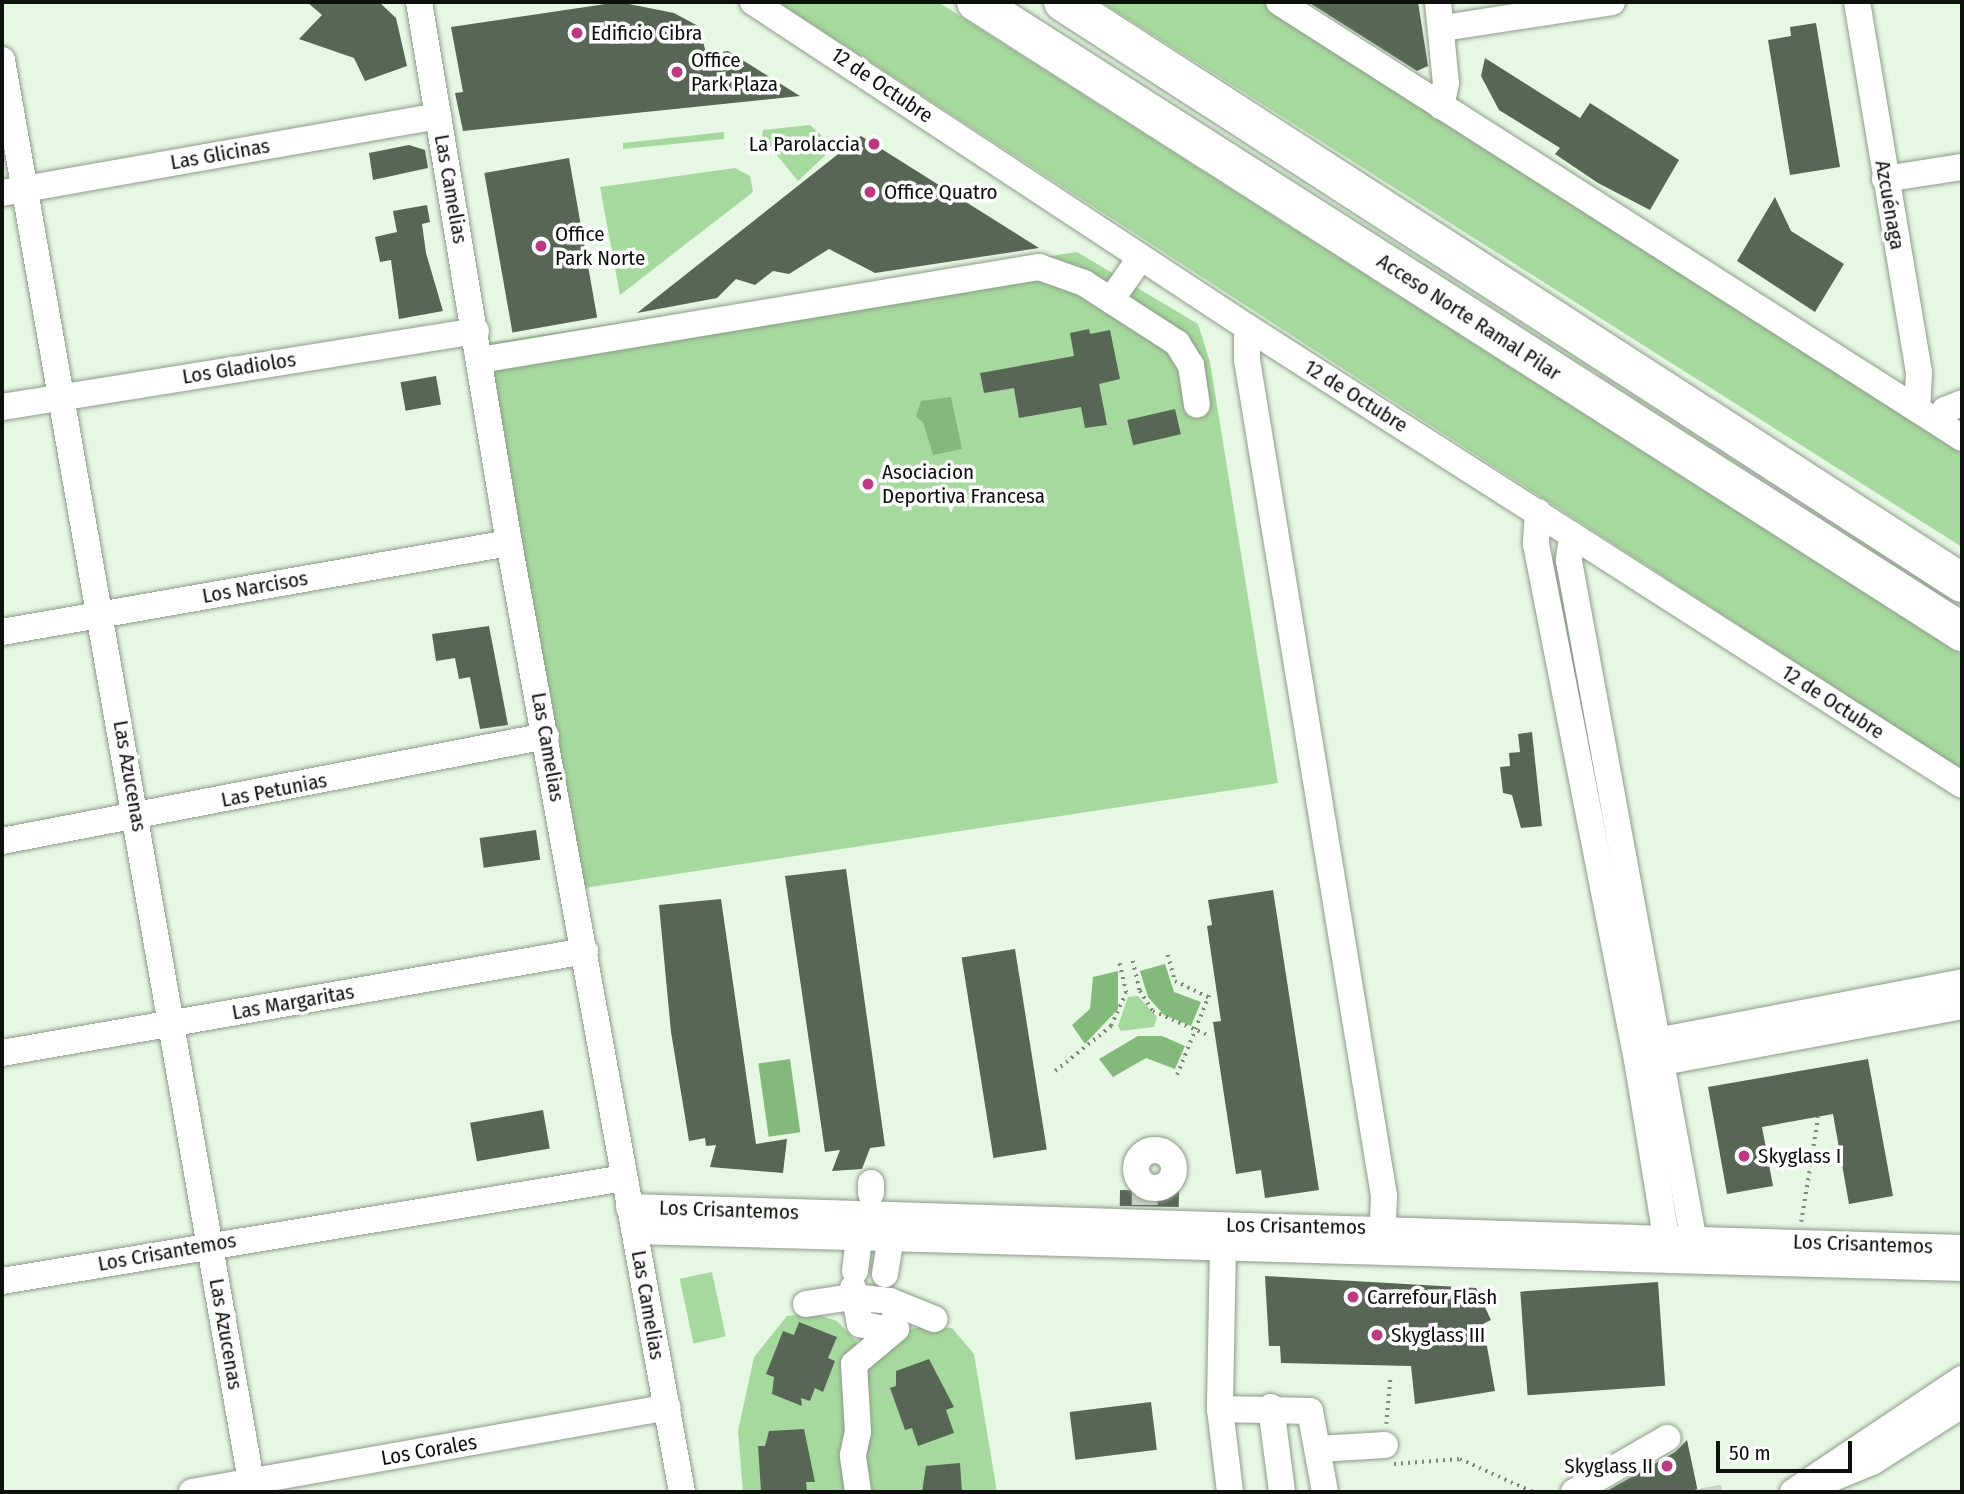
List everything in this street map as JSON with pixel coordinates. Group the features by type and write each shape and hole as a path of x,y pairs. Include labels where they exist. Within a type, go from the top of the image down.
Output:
{"highway":[{"name":"Acceso Norte Ramal Pilar","path":"976,2 1962,632"},
{"name":"Acceso Norte Ramal Pilar","path":"1063,2 1962,583"},
{"path":"1771,461 1962,562"},
{"path":"1923,607 1962,638"}],"street":[{"name":"Las Camelias","path":"419,2 476,331 509,543 682,1492"},
{"name":"12 de Octubre","path":"753,2 1247,327 1962,785"},
{"path":"1279,2 1962,438"},
{"path":"1438,2 1443,28 1446,83 1441,106"},
{"path":"1443,28 1612,2"},
{"name":"Azcuénaga","path":"1857,2 1919,373 1917,408"},
{"name":"Las Azucenas","path":"2,60 13,191 59,397 102,613 253,1487"},
{"name":"Las Glicinas","path":"13,191 438,116"},
{"path":"1885,179 1962,167"},
{"path":"1111,300 1141,257"},
{"path":"480,360 1039,267 1084,283 1177,343 1191,365 1197,405"},
{"path":"1247,327 1247,360 1384,1196 1383,1238"},
{"name":"Los Gladiolos","path":"2,407 476,331"},
{"path":"1940,423 1945,410 1962,403"},
{"path":"1538,512 1536,544 1564,698 1696,1248"},
{"path":"1572,535 1569,561 1648,1053 1668,1247"},
{"name":"Los Narcisos","path":"2,632 509,543"},
{"path":"1564,698 1592,692"},
{"name":"Las Petunias","path":"2,841 546,736"},
{"name":"Las Margaritas","path":"2,1053 585,951"},
{"path":"1648,1053 1918,1002 1962,982"},
{"path":"1918,1002 1962,1006"},
{"name":"Los Crisantemos","path":"2,1282 210,1244 624,1178"},
{"name":"Los Crisantemos","path":"632,1219 873,1215 1000,1229 1159,1211 1383,1238"},
{"name":"Los Crisantemos","path":"1159,1211 1223,1246 1383,1238 1910,1256 1962,1248"},
{"path":"860,1325 853,1285 873,1215"},
{"path":"858,1492 853,1455 858,1411 854,1364 892,1329 894,1318 873,1215"},
{"name":"Los Crisantemos","path":"1696,1248 1798,1242 1910,1256 1962,1268"},
{"path":"1223,1246 1220,1409 1230,1492"},
{"path":"853,1285 887,1289 934,1319 892,1329 860,1325 806,1304 853,1285"},
{"path":"1793,1492 1962,1379"},
{"path":"1800,1492 1872,1462 1962,1405"},
{"name":"Los Corales","path":"192,1492 253,1487 667,1407"},
{"path":"1271,1408 1282,1492"},
{"path":"1220,1409 1310,1410 1325,1492"},
{"path":"1574,1492 1667,1437"},
{"path":"1318,1449 1385,1445"}],"path":[{"path":"1168,955 1175,981 1209,996 1177,1075"},
{"path":"1133,961 1140,991 1153,1010 1210,1036"},
{"path":"1055,1071 1111,1026 1126,993 1119,963"},
{"path":"1798,1242 1818,1117"},
{"path":"1390,1380 1385,1445 1390,1464 1460,1459 1533,1492"}],"shaded area":[{"path":"778,2 938,2 1962,655 1962,770"},
{"path":"1101,2 1265,2 1962,454 1962,547"},
{"path":"810,125 834,147 798,181 762,137 763,130"},
{"path":"724,132 724,139 623,149 623,143"},
{"path":"735,168 750,176 753,192 620,295 600,187"},
{"name":"Asociacion Deportiva Francesa","path":"1077,252 1198,324 1210,362 1278,783 584,888 482,344"},
{"path":"951,397 962,449 933,455 923,422 916,417 921,401"},
{"path":"1165,964 1174,992 1201,1002 1191,1026 1164,1015 1148,997 1140,971"},
{"path":"1118,971 1118,1009 1085,1044 1072,1025 1090,1009 1093,977"},
{"path":"1138,996 1157,1017 1154,1027 1121,1031 1118,1026 1128,997"},
{"path":"1138,1036 1162,1036 1185,1046 1175,1069 1146,1058 1113,1077 1099,1059"},
{"path":"790,1059 800,1132 769,1137 758,1063"},
{"path":"712,1272 726,1337 693,1343 680,1279"},
{"path":"812,1313 837,1321 857,1342 859,1492 743,1492 738,1431 754,1357 787,1316"},
{"path":"922,1326 952,1328 974,1354 997,1492 872,1492 866,1455 871,1412 866,1373 878,1348 894,1334"}],"building":[{"path":"307,2 379,2 396,18 407,66 365,81 354,58 299,39 322,15"},
{"path":"619,2 674,13 700,27 706,54 728,51 800,96 463,131 455,93 463,92 451,27"},
{"path":"1308,2 1418,2 1428,66 1417,71"},
{"path":"1816,23 1840,167 1790,175 1768,40 1791,36 1790,27"},
{"path":"1485,58 1580,118 1590,103 1679,160 1650,210 1598,183 1555,154 1560,148 1499,110 1481,76"},
{"name":"Office Quatro","path":"861,136 1039,248 875,273 829,249 789,274 773,271 755,285 736,279 717,298 637,313"},
{"path":"409,145 425,150 428,168 373,180 369,153"},
{"name":"Office Park Norte","path":"569,158 597,318 512,332 484,173"},
{"path":"1775,197 1791,231 1844,264 1815,312 1737,261"},
{"path":"427,205 430,222 422,224 426,253 443,311 399,319 391,260 380,262 375,237 397,232 393,211"},
{"path":"1089,329 1090,334 1110,330 1120,379 1099,384 1107,425 1085,428 1081,407 1019,418 1014,388 984,393 980,373 1074,356 1070,333"},
{"path":"436,376 441,405 406,411 401,382"},
{"path":"1175,409 1181,434 1133,445 1127,420"},
{"path":"489,626 508,725 480,729 470,677 459,679 455,658 436,661 432,634"},
{"path":"1532,732 1542,826 1521,828 1512,795 1503,793 1500,767 1510,766 1509,753 1520,752 1518,734"},
{"path":"536,830 540,860 484,868 480,838"},
{"path":"846,869 885,1146 870,1148 862,1169 832,1171 840,1150 825,1152 785,876"},
{"path":"1273,890 1319,1190 1265,1198 1261,1170 1236,1174 1213,1022 1221,1021 1207,926 1212,925 1208,900"},
{"path":"721,899 756,1144 787,1139 783,1173 710,1167 716,1145 706,1146 705,1138 689,1141 671,1032 659,905"},
{"path":"1015,949 1047,1150 993,1158 962,957"},
{"name":"Skyglass I","path":"1868,1059 1893,1196 1849,1204 1833,1114 1762,1127 1773,1186 1727,1194 1708,1087"},
{"path":"543,1110 550,1148 477,1161 470,1123"},
{"path":"1120,1190 1179,1191 1179,1207 1120,1206"},
{"name":"Skyglass III","path":"1265,1276 1476,1288 1491,1320 1483,1324 1495,1391 1415,1404 1411,1366 1281,1363 1280,1346 1269,1346"},
{"path":"1658,1282 1665,1386 1528,1395 1520,1292"},
{"path":"799,1322 837,1337 828,1358 835,1361 823,1392 815,1388 810,1401 801,1398 802,1406 772,1394 774,1377 766,1374 783,1331 794,1335"},
{"path":"929,1359 954,1407 946,1410 954,1433 918,1446 912,1428 905,1430 890,1388 896,1386 896,1371"},
{"path":"1151,1402 1157,1450 1075,1460 1070,1412"},
{"path":"804,1429 815,1482 806,1482 807,1492 761,1491 758,1446 765,1446 769,1431"},
{"name":"Skyglass II","path":"1687,1440 1698,1492 1605,1492 1675,1452"},
{"path":"960,1463 962,1492 922,1492 926,1466"}],"tunnel":[{"path":"1144,1244 1145,1185"},
{"path":"1708,1487 1709,1492"}],"place":[{"name":"Edificio Cibra","path":"577,33"},
{"name":"Office Park Plaza","path":"677,72"},
{"name":"La Parolaccia","path":"874,144"},
{"name":"Office Quatro","path":"870,192"},
{"name":"Office Park Norte","path":"541,246"},
{"name":"Asociacion Deportiva Francesa","path":"868,484"},
{"name":"Skyglass I","path":"1744,1156"},
{"name":"Carrefour Flash","path":"1353,1297"},
{"name":"Skyglass III","path":"1377,1335"},
{"name":"Skyglass II","path":"1667,1466"}]}
